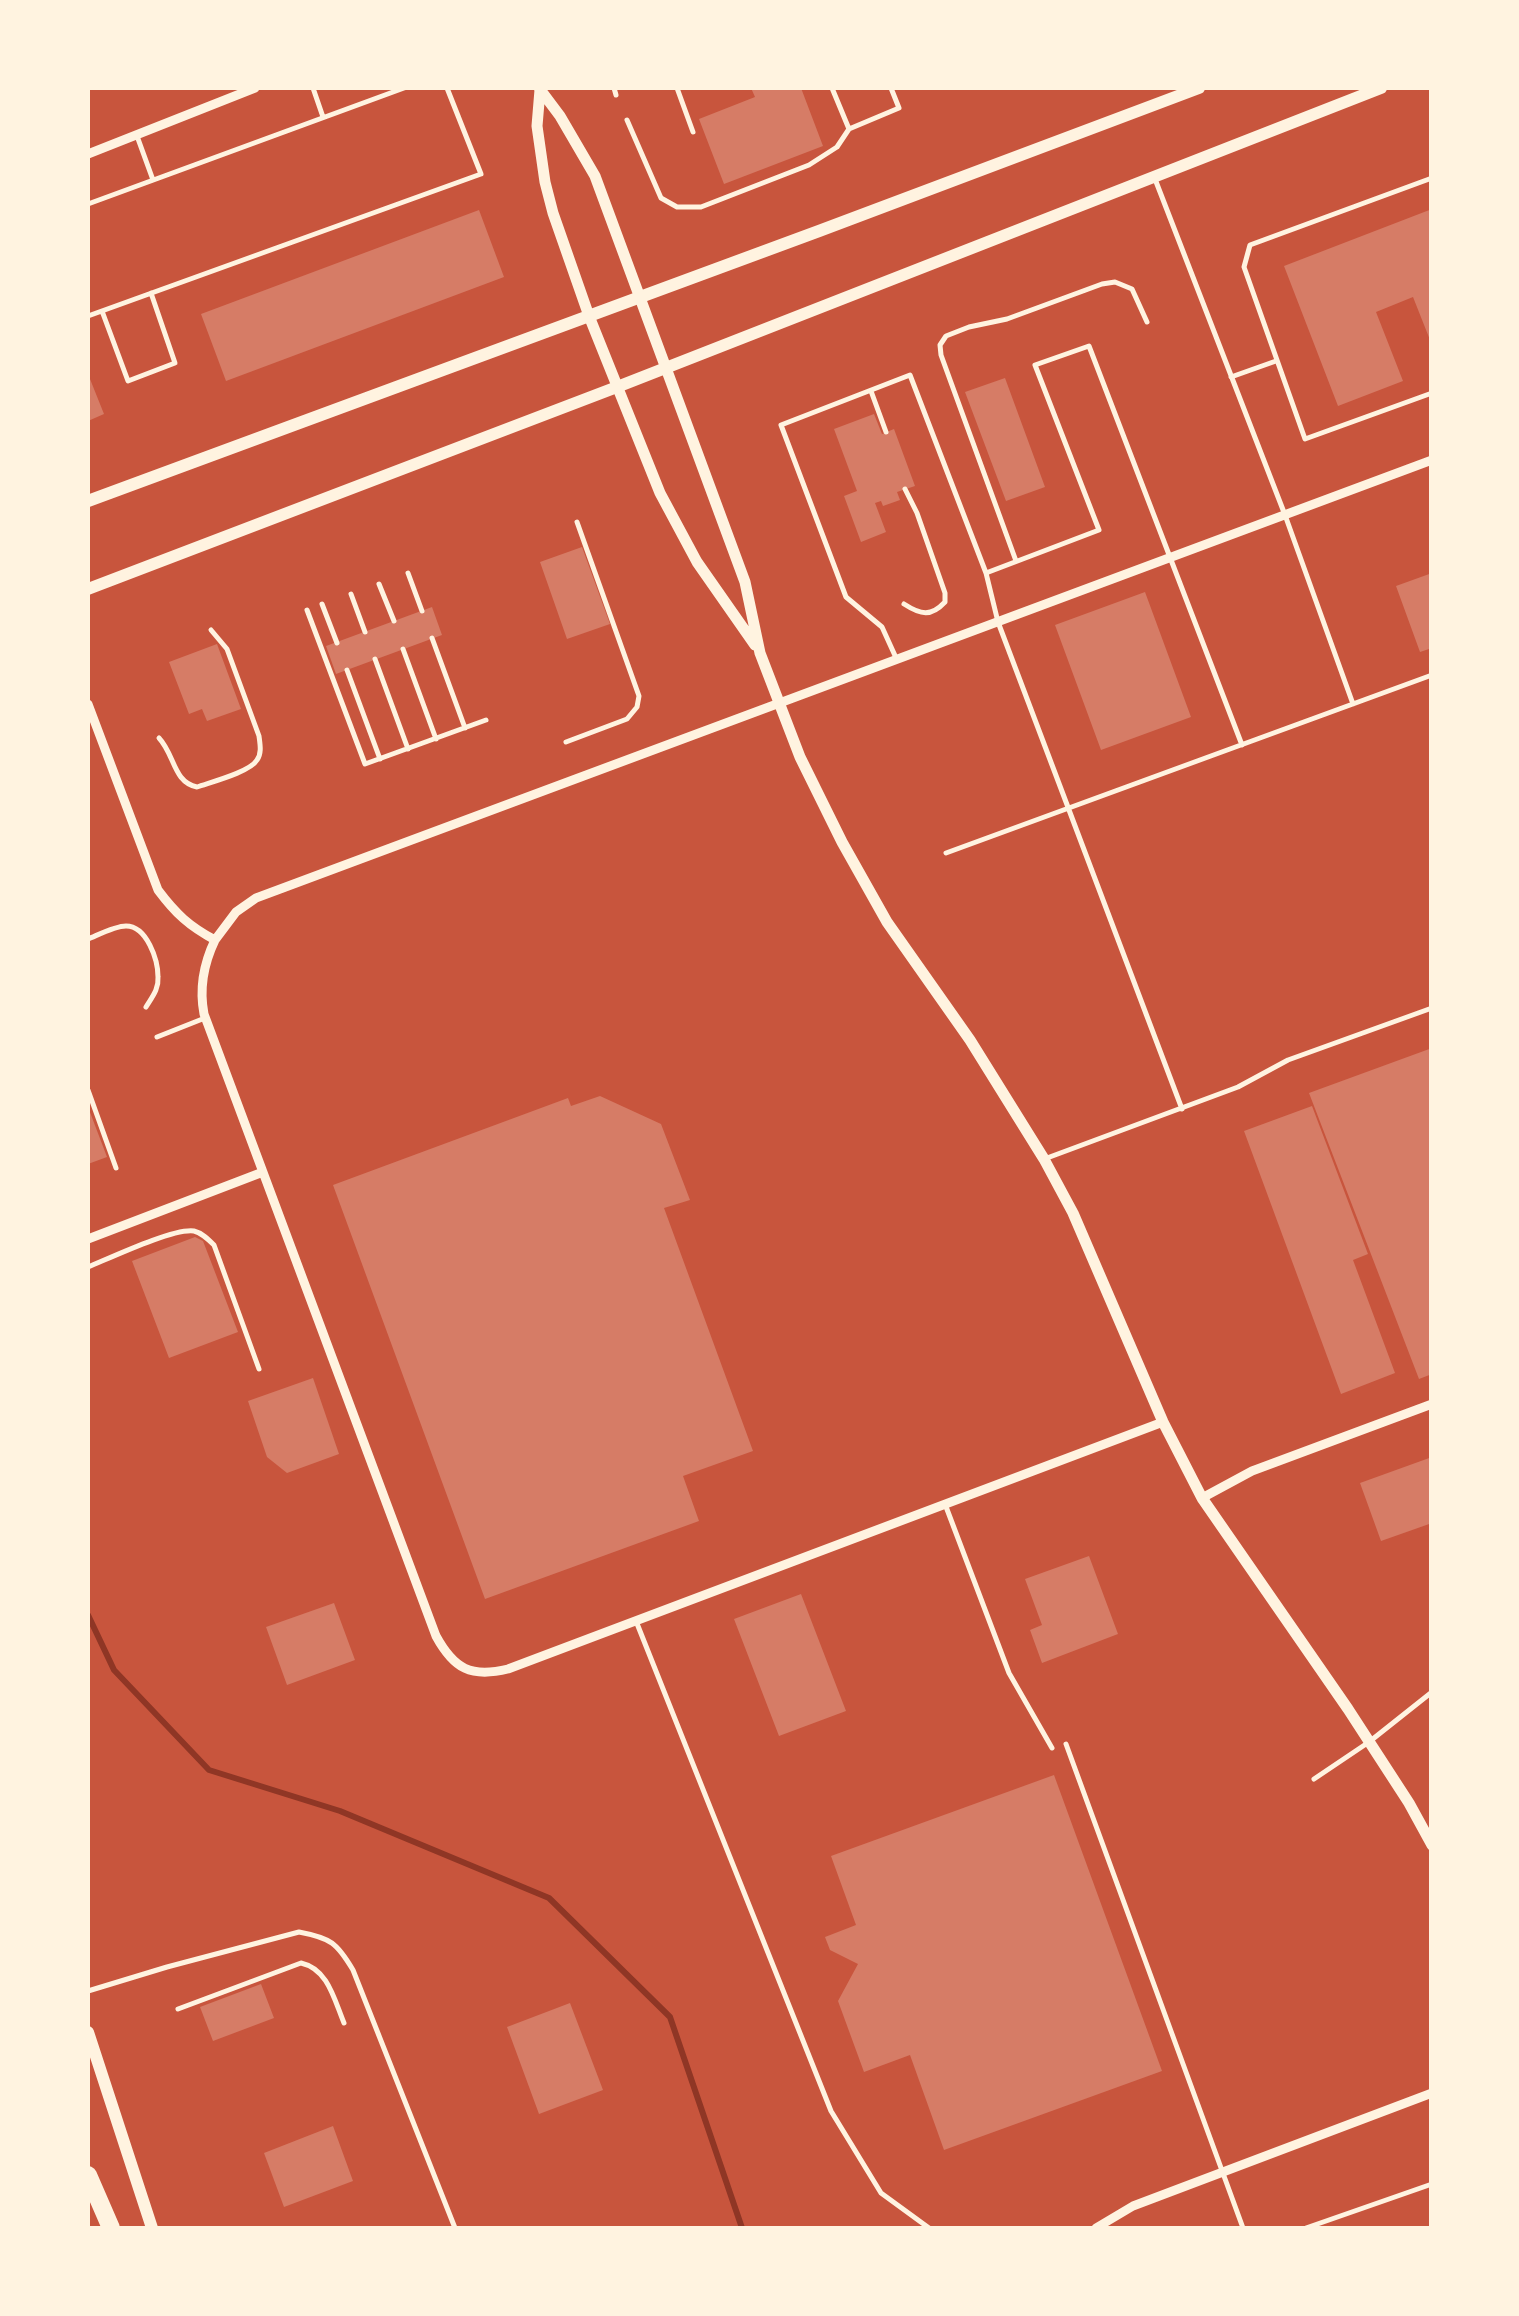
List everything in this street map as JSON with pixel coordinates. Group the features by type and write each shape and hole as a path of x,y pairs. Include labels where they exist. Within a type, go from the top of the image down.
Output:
{"highway":[{"path":"88,2176 111,2228"}],"main road":[{"path":"88,500 1199,88"},
{"path":"88,590 1381,88"},
{"path":"88,2032 152,2228"}],"street":[{"path":"88,154 255,88"},
{"path":"540,89 595,176 745,582 760,653 800,756 842,842 887,922 970,1040 1044,1159 1073,1214 1163,1422 1202,1498 1369,1742 1432,1845"},
{"path":"540,89 537,126 545,182 589,316 660,493 697,562 760,653"},
{"path":"1163,1422 508,1669 484,1675 465,1668 448,1657 436,1636 206,1018 201,998 207,956 236,912 256,898 1432,460"},
{"path":"88,704 158,890 191,928 214,940"},
{"path":"88,1239 262,1172"},
{"path":"1202,1498 1252,1471 1432,1404"},
{"path":"1096,2228 1133,2206 1432,2093"}],"lane":[{"path":"313,88 324,117"},
{"path":"88,204 404,88"},
{"path":"88,316 482,174 447,88"},
{"path":"677,88 693,132"},
{"path":"832,88 850,130"},
{"path":"627,120 661,198 677,207 700,207 809,165 837,147 850,130 899,108 891,88"},
{"path":"136,134 153,180"},
{"path":"1154,176 1285,515 1353,704"},
{"path":"1431,396 1305,440 1244,267 1250,245 1432,178"},
{"path":"1016,562 940,345 946,336 969,327 1007,319 1115,282 1132,289 1146,322"},
{"path":"102,311 128,382 175,363 151,294"},
{"path":"986,573 1098,530 1035,365 1089,346 1242,745"},
{"path":"1232,377 1276,361"},
{"path":"896,660 882,627 846,597 781,426 910,375 986,573 998,622 1182,1110"},
{"path":"871,391 886,432"},
{"path":"904,604 926,614 945,602 906,489"},
{"path":"566,742 627,719 637,708 638,696 576,522"},
{"path":"408,573 422,611"},
{"path":"380,584 394,622"},
{"path":"351,594 365,632"},
{"path":"322,604 336,642"},
{"path":"307,610 365,764 486,720"},
{"path":"158,738 169,748 184,783 192,787 250,767 258,760 259,736 226,649 211,630"},
{"path":"432,638 466,728"},
{"path":"404,649 436,738"},
{"path":"375,659 408,749"},
{"path":"346,670 380,759"},
{"path":"946,853 1432,675"},
{"path":"88,939 125,925 138,929 148,941 158,977 156,992 146,1007"},
{"path":"1044,1159 1182,1110 1238,1088 1288,1060 1432,1008"},
{"path":"157,1037 206,1018"},
{"path":"88,1090 116,1168"},
{"path":"88,1267 177,1233 196,1231 207,1237 214,1245 260,1370"},
{"path":"945,1504 1009,1673 1052,1748"},
{"path":"636,1621 831,2111 881,2193 929,2228"},
{"path":"1314,1779 1432,1692"},
{"path":"1066,1744 1243,2228"},
{"path":"88,1992 299,1932 338,1944 353,1970 455,2228"},
{"path":"178,2009 301,1963 322,1974 344,2023"},
{"path":"1306,2228 1432,2184"}],"building":[{"path":"751,88 801,88 823,146 724,184 699,119 755,97"},
{"path":"1432,209 1432,345 1413,297 1376,312 1403,381 1338,406 1284,266"},
{"path":"479,210 504,277 226,381 201,314"},
{"path":"88,374 104,414 88,421"},
{"path":"1005,378 1045,487 1006,501 965,392"},
{"path":"874,414 882,434 894,429 915,486 897,492 900,500 883,506 881,501 875,503 886,532 861,542 844,496 857,491 834,429"},
{"path":"582,547 610,624 567,639 540,562"},
{"path":"1432,573 1432,648 1420,652 1396,586"},
{"path":"1145,592 1191,717 1101,750 1055,625"},
{"path":"432,607 442,635 336,674 326,646"},
{"path":"217,644 241,709 207,721 202,709 189,714 169,662"},
{"path":"1432,1048 1432,1374 1419,1379 1309,1093"},
{"path":"600,1096 661,1124 690,1200 664,1208 753,1451 683,1476 699,1521 485,1599 333,1185 568,1098 571,1106"},
{"path":"1312,1106 1368,1254 1353,1260 1395,1373 1341,1394 1244,1131"},
{"path":"88,1107 107,1157 88,1164"},
{"path":"195,1237 203,1241 238,1332 169,1358 132,1261"},
{"path":"313,1378 339,1454 287,1473 267,1457 248,1401"},
{"path":"1432,1457 1432,1523 1381,1541 1360,1483"},
{"path":"1089,1556 1118,1634 1042,1663 1030,1630 1042,1625 1025,1579"},
{"path":"801,1594 846,1711 779,1736 734,1619"},
{"path":"334,1603 355,1660 287,1685 266,1627"},
{"path":"1054,1775 1162,2071 944,2150 910,2055 864,2072 838,2001 858,1964 830,1950 825,1937 856,1925 831,1856"},
{"path":"261,1984 274,2018 213,2041 200,2007"},
{"path":"570,2003 603,2090 539,2114 507,2027"},
{"path":"333,2126 353,2181 284,2207 264,2153"}],"waterway":[{"path":"88,1615 114,1670 209,1770 340,1811 549,1898 670,2017 742,2228"}]}
